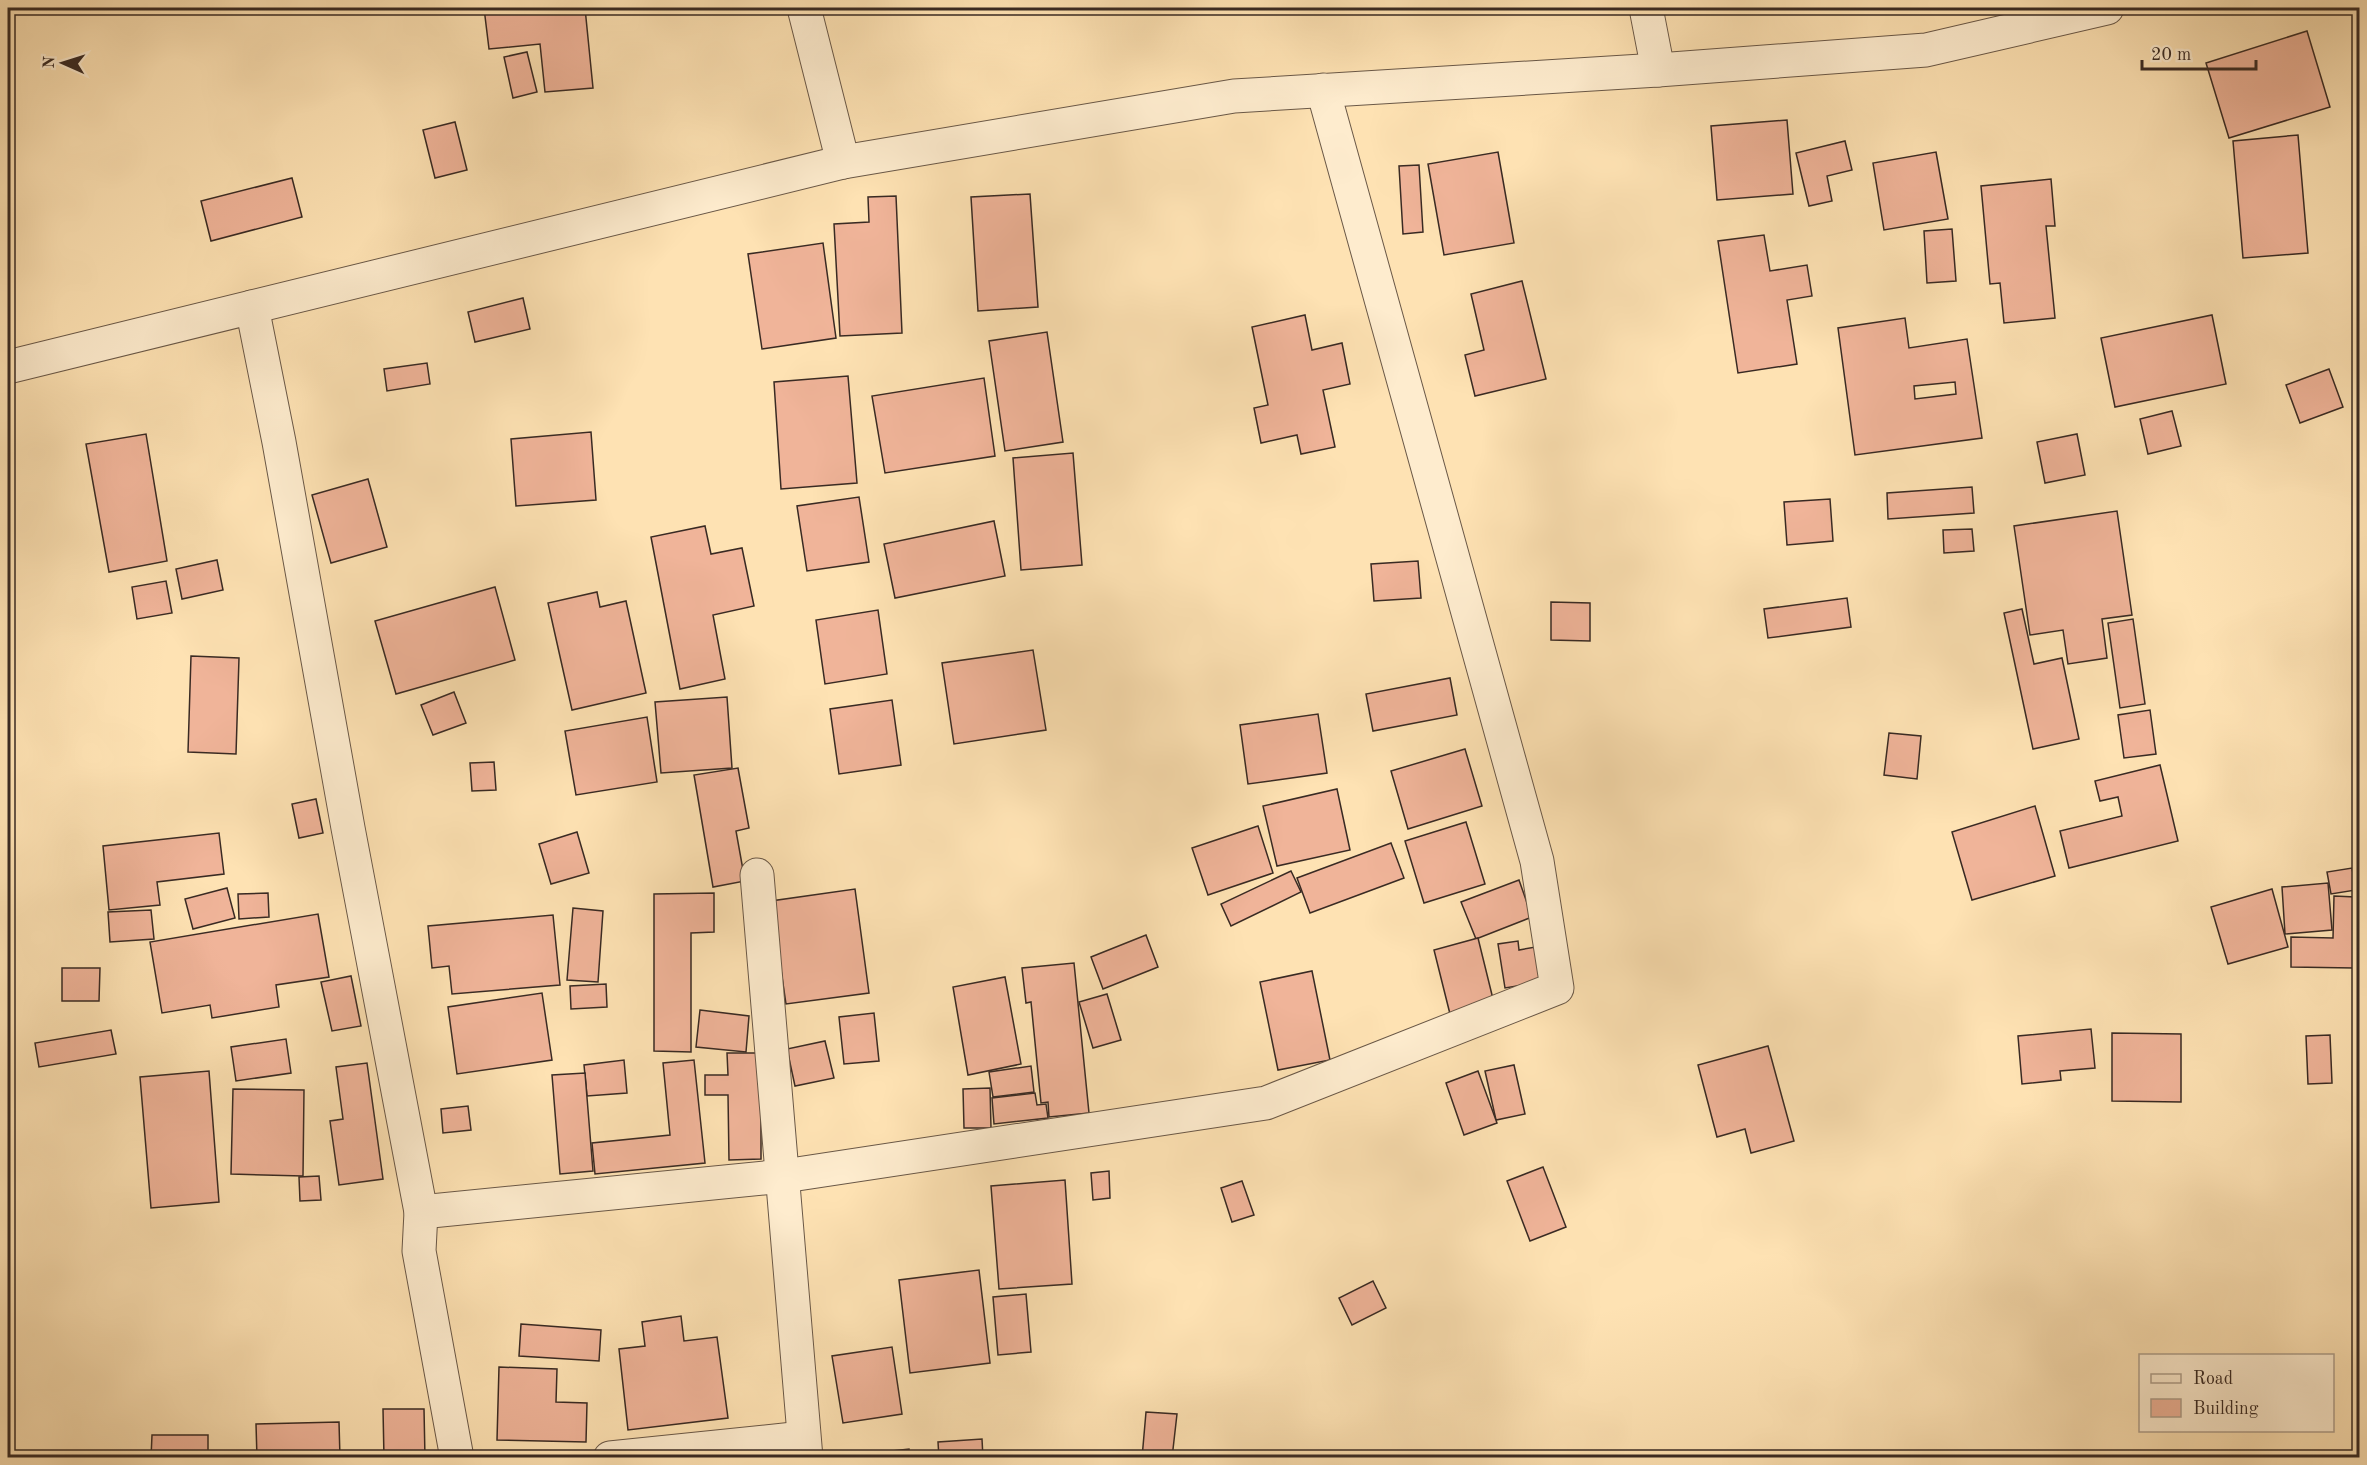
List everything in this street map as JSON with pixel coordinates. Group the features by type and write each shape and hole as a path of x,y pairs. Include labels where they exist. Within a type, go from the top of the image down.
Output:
{"street":[{"path":"804,8 843,162"},
{"path":"1646,8 1658,70"},
{"path":"8,367 843,162 1234,96 1658,70 1926,50 2107,8"},
{"path":"421,1212 784,1176 1266,1103 1557,988 1537,861 1323,90"},
{"path":"252,307 421,1212 419,1251 457,1458"},
{"path":"610,1458 804,1448 784,1176 757,874"}],"building":[{"path":"484,8 585,8 593,88 545,92 540,44 489,49"},
{"path":"2307,31 2330,107 2229,138 2206,63"},
{"path":"527,52 537,92 513,98 504,57"},
{"path":"1787,120 1793,194 1717,200 1711,126"},
{"path":"455,122 467,170 435,178 423,130"},
{"path":"2298,135 2308,253 2243,258 2233,141"},
{"path":"1845,141 1852,170 1827,176 1832,201 1809,206 1796,153"},
{"path":"1498,152 1514,243 1444,255 1428,164"},
{"path":"1936,152 1948,219 1884,230 1873,163"},
{"path":"1419,165 1423,232 1403,234 1399,166"},
{"path":"292,178 302,217 211,241 201,201"},
{"path":"2051,179 2055,226 2046,226 2055,318 2004,323 2000,283 1990,284 1981,186"},
{"path":"1030,194 1038,307 978,311 971,197"},
{"path":"896,196 902,333 840,336 834,224 869,222 868,197"},
{"path":"1952,229 1956,281 1927,283 1924,231"},
{"path":"1764,235 1770,271 1807,265 1812,296 1787,300 1797,364 1738,373 1718,241"},
{"path":"823,243 836,338 762,349 748,254"},
{"path":"1522,281 1546,379 1475,396 1465,355 1484,350 1471,294"},
{"path":"523,298 530,329 475,342 468,312"},
{"path":"1305,315 1312,350 1342,343 1350,384 1323,390 1335,447 1301,454 1297,435 1261,443 1254,408 1268,405 1252,327"},
{"path":"2212,315 2226,384 2115,407 2101,338"},
{"path":"1905,318 1909,348 1967,339 1982,438 1855,455 1838,328","holes":["1955,382 1956,394 1915,399 1914,386"]},
{"path":"1047,332 1063,442 1005,451 989,341"},
{"path":"427,363 430,384 387,391 384,369"},
{"path":"2329,369 2343,407 2300,423 2286,385"},
{"path":"848,376 857,483 781,489 774,382"},
{"path":"984,378 995,456 885,473 872,396"},
{"path":"2172,411 2181,446 2148,454 2140,419"},
{"path":"591,432 596,500 516,506 511,439"},
{"path":"146,434 167,561 109,572 86,444"},
{"path":"2077,434 2085,475 2045,483 2037,442"},
{"path":"1073,453 1082,565 1021,570 1013,458"},
{"path":"368,479 387,547 331,563 312,495"},
{"path":"1972,487 1974,513 1888,519 1887,493"},
{"path":"859,497 869,562 807,571 797,506"},
{"path":"1830,499 1833,541 1787,545 1784,502"},
{"path":"2117,511 2132,615 2102,619 2107,658 2068,664 2063,630 2030,635 2014,526"},
{"path":"994,521 1005,576 895,598 884,544"},
{"path":"705,526 711,554 742,548 754,606 713,615 725,679 680,689 651,537"},
{"path":"1972,529 1974,551 1944,553 1943,530"},
{"path":"217,560 223,590 182,599 176,569"},
{"path":"1418,561 1421,598 1374,601 1371,564"},
{"path":"166,581 172,613 137,619 132,587"},
{"path":"495,587 515,660 396,694 375,621"},
{"path":"597,592 600,607 626,601 646,693 572,710 548,603"},
{"path":"1847,598 1851,627 1768,638 1764,609"},
{"path":"1551,602 1590,603 1590,641 1551,640"},
{"path":"2022,609 2034,664 2062,658 2079,739 2033,749 2004,613"},
{"path":"878,610 887,674 825,684 816,620"},
{"path":"2133,619 2145,704 2120,708 2108,623"},
{"path":"1033,650 1046,730 954,744 942,663"},
{"path":"191,656 239,658 236,754 188,752"},
{"path":"1450,678 1457,715 1373,731 1366,694"},
{"path":"454,692 466,723 433,735 421,705"},
{"path":"727,697 732,768 661,773 655,702"},
{"path":"892,700 901,765 839,774 830,709"},
{"path":"2150,710 2156,754 2124,758 2118,715"},
{"path":"1318,714 1327,773 1248,784 1240,725"},
{"path":"647,717 657,782 576,795 565,731"},
{"path":"1889,733 1921,736 1917,779 1884,775"},
{"path":"1465,749 1482,806 1408,829 1391,771"},
{"path":"494,762 496,790 472,791 470,763"},
{"path":"2160,765 2178,841 2069,868 2060,831 2122,816 2118,797 2100,801 2095,781"},
{"path":"738,768 749,828 736,831 745,881 713,887 694,775"},
{"path":"1337,789 1350,850 1277,866 1263,806"},
{"path":"316,799 323,833 299,838 292,804"},
{"path":"2035,806 2055,876 1972,900 1952,832"},
{"path":"1466,822 1485,884 1424,903 1405,841"},
{"path":"1258,826 1273,873 1208,895 1192,848"},
{"path":"577,832 589,873 551,884 539,844"},
{"path":"219,833 224,874 157,882 160,905 109,910 103,846"},
{"path":"1391,843 1404,878 1310,913 1297,878"},
{"path":"2352,868 2356,890 2331,894 2327,872"},
{"path":"1291,871 1301,892 1231,926 1221,904"},
{"path":"1519,880 1532,917 1476,939 1461,902"},
{"path":"2328,883 2332,930 2285,934 2282,887"},
{"path":"227,888 235,918 193,929 185,899"},
{"path":"855,889 869,993 786,1004 771,901"},
{"path":"2272,889 2288,947 2228,964 2211,907"},
{"path":"268,893 269,917 239,919 238,894"},
{"path":"714,893 714,932 691,933 691,1052 654,1051 654,894"},
{"path":"2334,896 2355,897 2354,968 2291,967 2291,937 2333,938"},
{"path":"573,908 603,911 598,982 567,980"},
{"path":"151,910 154,939 110,942 108,912"},
{"path":"318,914 329,977 276,985 279,1007 212,1018 210,1005 162,1013 150,942"},
{"path":"553,915 560,985 452,994 449,966 432,968 428,926"},
{"path":"1146,935 1158,967 1103,989 1091,957"},
{"path":"1478,938 1494,1003 1450,1014 1434,950"},
{"path":"1518,941 1519,950 1547,945 1553,980 1505,988 1498,944"},
{"path":"1074,963 1089,1113 1049,1117 1048,1102 1041,1103 1031,1002 1026,1003 1022,968"},
{"path":"62,968 100,968 99,1001 62,1001"},
{"path":"1312,971 1330,1060 1278,1070 1260,982"},
{"path":"351,976 361,1026 332,1031 321,982"},
{"path":"1005,977 1021,1064 968,1075 953,987"},
{"path":"606,984 607,1007 571,1009 570,986"},
{"path":"542,993 552,1060 457,1074 448,1007"},
{"path":"1107,994 1121,1040 1093,1048 1079,1002"},
{"path":"700,1010 749,1016 746,1052 696,1047"},
{"path":"874,1013 879,1061 844,1064 839,1017"},
{"path":"2091,1029 2095,1068 2060,1071 2061,1080 2022,1084 2018,1036"},
{"path":"111,1030 116,1054 39,1067 35,1043"},
{"path":"2112,1033 2181,1034 2181,1102 2112,1101"},
{"path":"2330,1035 2332,1083 2308,1084 2306,1036"},
{"path":"286,1039 291,1073 236,1081 231,1047"},
{"path":"825,1041 834,1078 795,1086 787,1049"},
{"path":"1768,1046 1794,1141 1751,1153 1745,1129 1717,1137 1698,1065"},
{"path":"727,1053 761,1053 761,1159 729,1160 728,1095 705,1095 705,1075 728,1075"},
{"path":"624,1060 627,1093 587,1096 584,1065"},
{"path":"694,1060 705,1163 595,1174 592,1143 670,1135 663,1063"},
{"path":"367,1063 383,1179 339,1185 330,1121 343,1119 336,1067"},
{"path":"1514,1065 1525,1114 1496,1120 1485,1071"},
{"path":"1031,1066 1034,1092 993,1097 989,1072"},
{"path":"209,1071 219,1202 151,1208 140,1077"},
{"path":"1478,1071 1497,1123 1464,1135 1446,1083"},
{"path":"585,1073 593,1171 560,1174 552,1075"},
{"path":"990,1088 991,1128 964,1128 963,1089"},
{"path":"233,1089 304,1090 303,1176 231,1174"},
{"path":"1035,1093 1037,1105 1046,1104 1048,1118 994,1124 992,1098"},
{"path":"468,1106 471,1130 443,1133 441,1109"},
{"path":"1543,1167 1566,1227 1530,1241 1507,1181"},
{"path":"1109,1171 1110,1198 1093,1200 1091,1173"},
{"path":"319,1176 321,1200 300,1201 299,1177"},
{"path":"1065,1180 1072,1284 999,1289 991,1186"},
{"path":"1242,1181 1254,1215 1232,1222 1221,1188"},
{"path":"979,1270 990,1363 910,1373 899,1280"},
{"path":"1373,1281 1386,1308 1352,1325 1339,1298"},
{"path":"1026,1294 1031,1352 998,1355 993,1297"},
{"path":"681,1316 684,1341 717,1337 728,1418 628,1430 619,1349 645,1346 642,1322"},
{"path":"521,1324 601,1330 599,1361 519,1356"},
{"path":"892,1347 902,1414 843,1423 832,1356"},
{"path":"499,1367 557,1369 556,1402 587,1403 586,1442 497,1440"},
{"path":"383,1409 424,1409 425,1458 384,1458"},
{"path":"1146,1412 1177,1414 1172,1458 1142,1458"},
{"path":"339,1422 340,1458 257,1458 256,1424"},
{"path":"152,1435 208,1435 208,1458 151,1458"},
{"path":"982,1439 983,1458 939,1458 938,1442"},
{"path":"909,1449 910,1458 856,1458 856,1455"}]}
